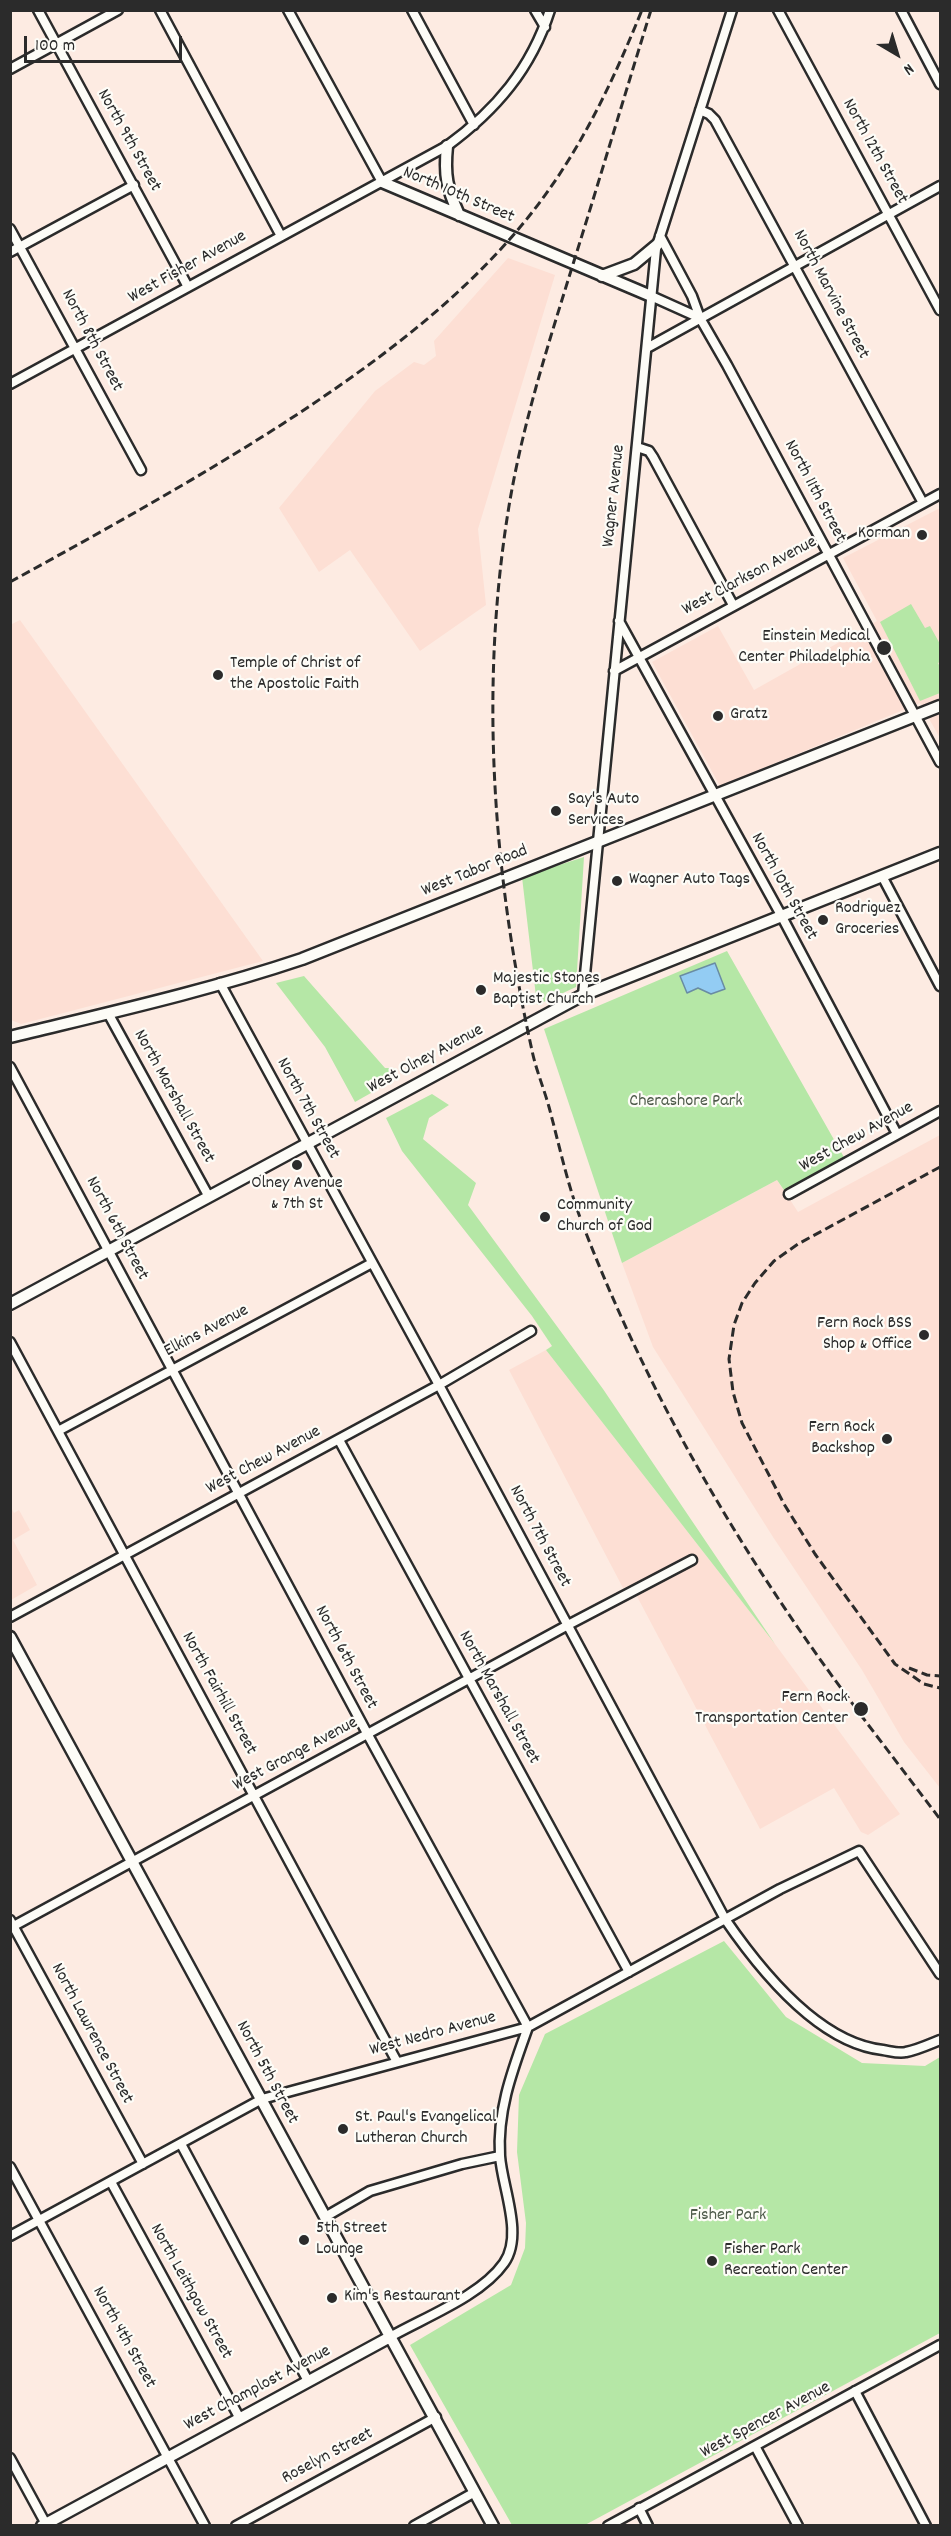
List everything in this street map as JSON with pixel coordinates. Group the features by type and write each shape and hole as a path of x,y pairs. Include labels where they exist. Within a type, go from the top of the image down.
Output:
{"street":[{"name":"North 9th Street","path":"38,10 188,287"},
{"path":"10,69 118,10"},
{"path":"160,10 281,236"},
{"name":"North 10th Street","path":"288,10 382,182 700,318"},
{"path":"412,10 474,125"},
{"path":"536,10 545,27"},
{"name":"West Fisher Avenue","path":"10,384 447,146 505,96 527,62 545,27 550,10"},
{"name":"Wagner Avenue","path":"583,994 651,296 659,240 732,10"},
{"name":"North 12th Street","path":"778,10 940,310"},
{"path":"901,10 940,84"},
{"name":"North Marvine Street","path":"700,110 715,120 923,503"},
{"path":"447,146 445,176 447,189 459,215"},
{"path":"10,252 134,185"},
{"path":"647,348 940,186"},
{"name":"North 8th Street","path":"10,229 141,470"},
{"path":"602,276 634,264 659,240"},
{"name":"North 11th Street","path":"659,240 692,296 700,318 728,365 940,762"},
{"path":"637,447 649,451 653,457 734,605"},
{"name":"West Clarkson Avenue","path":"640,657 940,494"},
{"name":"North 10th Street","path":"619,620 781,915 897,1134"},
{"path":"614,671 640,657"},
{"name":"West Tabor Road","path":"10,1037 269,970 302,959 940,706"},
{"name":"West Olney Avenue","path":"10,1304 583,994 940,853"},
{"path":"882,876 940,986"},
{"name":"North 7th Street","path":"220,983 439,1385 725,1920 754,1960 783,1994 833,2031 865,2048 904,2053 940,2040"},
{"name":"North Marshall Street","path":"108,1013 209,1197"},
{"name":"North 6th Street","path":"10,1067 171,1370 528,2027"},
{"name":"West Chew Avenue","path":"789,1194 940,1111"},
{"name":"Elkins Avenue","path":"58,1431 372,1263"},
{"name":"West Chew Avenue","path":"10,1617 339,1440 531,1331"},
{"name":"North Fairhill Street","path":"10,1342 397,2062"},
{"name":"North Marshall Street","path":"339,1440 629,1972"},
{"name":"West Grange Avenue","path":"12,1924 692,1560"},
{"name":"North 5th Street","path":"10,1637 494,2526"},
{"name":"West Nedro Avenue","path":"10,2236 261,2098 528,2027 780,1889 859,1851 940,1974"},
{"name":"North Lawrence Street","path":"12,1924 143,2164"},
{"path":"325,2217 370,2191 462,2164 500,2156 501,2118 507,2086 528,2027"},
{"path":"181,2144 308,2381"},
{"name":"West Champlost Avenue","path":"45,2525 168,2455 390,2337 488,2281 506,2260 513,2229 500,2156"},
{"name":"North 4th Street","path":"10,2167 205,2526"},
{"name":"North Leithgow Street","path":"111,2182 239,2417"},
{"name":"West Spencer Avenue","path":"608,2526 940,2345"},
{"path":"855,2391 926,2526"},
{"name":"Roselyn Street","path":"236,2526 436,2417"},
{"path":"755,2446 798,2526"},
{"path":"10,2458 45,2525"},
{"path":"414,2526 476,2492"},
{"path":"639,2508 648,2526"}],"shaded area":[{"path":"508,258 555,275 478,529 486,605 420,651 350,550 319,572 279,508 375,391 414,362 424,365 436,356 434,341"},
{"name":"Einstein Medical Center Philadelphia","path":"940,508 940,738 920,703 720,786 652,662 718,626 754,690 877,621 843,558"},
{"path":"20,620 263,961 21,1024 11,1020 10,625"},
{"path":"940,1135 940,1788 904,1742 862,1670 773,1537 653,1347 622,1263 777,1180 798,1212"},
{"path":"546,1350 775,1644 900,1814 868,1835 861,1832 834,1788 760,1829 631,1585 623,1588 509,1370"},
{"path":"11,1507 14,1513 19,1510 30,1530 13,1540 37,1585 11,1600"}],"green space":[{"path":"911,604 925,628 930,626 940,644 940,662 938,663 940,693 920,701 880,622"},
{"path":"584,857 576,987 537,1005 522,877"},
{"name":"Cherashore Park","path":"727,951 845,1159 786,1193 777,1180 622,1263 544,1029"},
{"path":"304,976 385,1068 396,1068 394,1080 355,1102 325,1047 276,983"},
{"path":"432,1094 449,1105 429,1118 423,1139 476,1183 468,1205 603,1389 775,1644 546,1350 552,1346 532,1316 402,1151 386,1118"},
{"name":"Fisher Park","path":"724,1941 786,2017 862,2063 925,2066 940,2057 940,2333 585,2525 512,2525 410,2345 511,2285 525,2248 526,2223 517,2152 519,2095 545,2034"}],"water":[{"path":"715,963 725,989 711,994 698,988 687,993 680,976"}],"railway":[{"path":"10,582 183,485 284,423 382,355 443,305 500,250 545,196 562,171 605,93 642,10"},
{"path":"651,10 537,382 509,506 494,643 493,712 495,782 508,919 519,987 535,1061 567,1178 607,1285 667,1411 736,1533 774,1593 855,1707"},
{"path":"940,1167 798,1244 774,1261 742,1303 734,1325 729,1359 733,1392 742,1423 784,1504 815,1554 895,1664 924,1684 940,1688"},
{"path":"909,1668 927,1675 940,1676"},
{"path":"860,1714 940,1819"}],"place":[{"name":"Korman","path":"922,535"},
{"name":"Einstein Medical Center Philadelphia","path":"884,648"},
{"name":"Temple of Christ of the Apostolic Faith","path":"218,675"},
{"name":"Gratz","path":"718,716"},
{"name":"Say's Auto Services","path":"556,811"},
{"name":"Wagner Auto Tags","path":"617,881"},
{"name":"Rodriguez Groceries","path":"823,920"},
{"name":"Majestic Stones Baptist Church","path":"481,990"},
{"name":"Olney Avenue & 7th St","path":"297,1165"},
{"name":"Community Church of God","path":"545,1217"},
{"name":"Fern Rock BSS Shop & Office","path":"924,1335"},
{"name":"Fern Rock Backshop","path":"887,1439"},
{"name":"Fern Rock Transportation Center","path":"861,1709"},
{"name":"St. Paul's Evangelical Lutheran Church","path":"343,2129"},
{"name":"5th Street Lounge","path":"304,2240"},
{"name":"Fisher Park Recreation Center","path":"712,2261"},
{"name":"Kim's Restaurant","path":"332,2298"}]}
